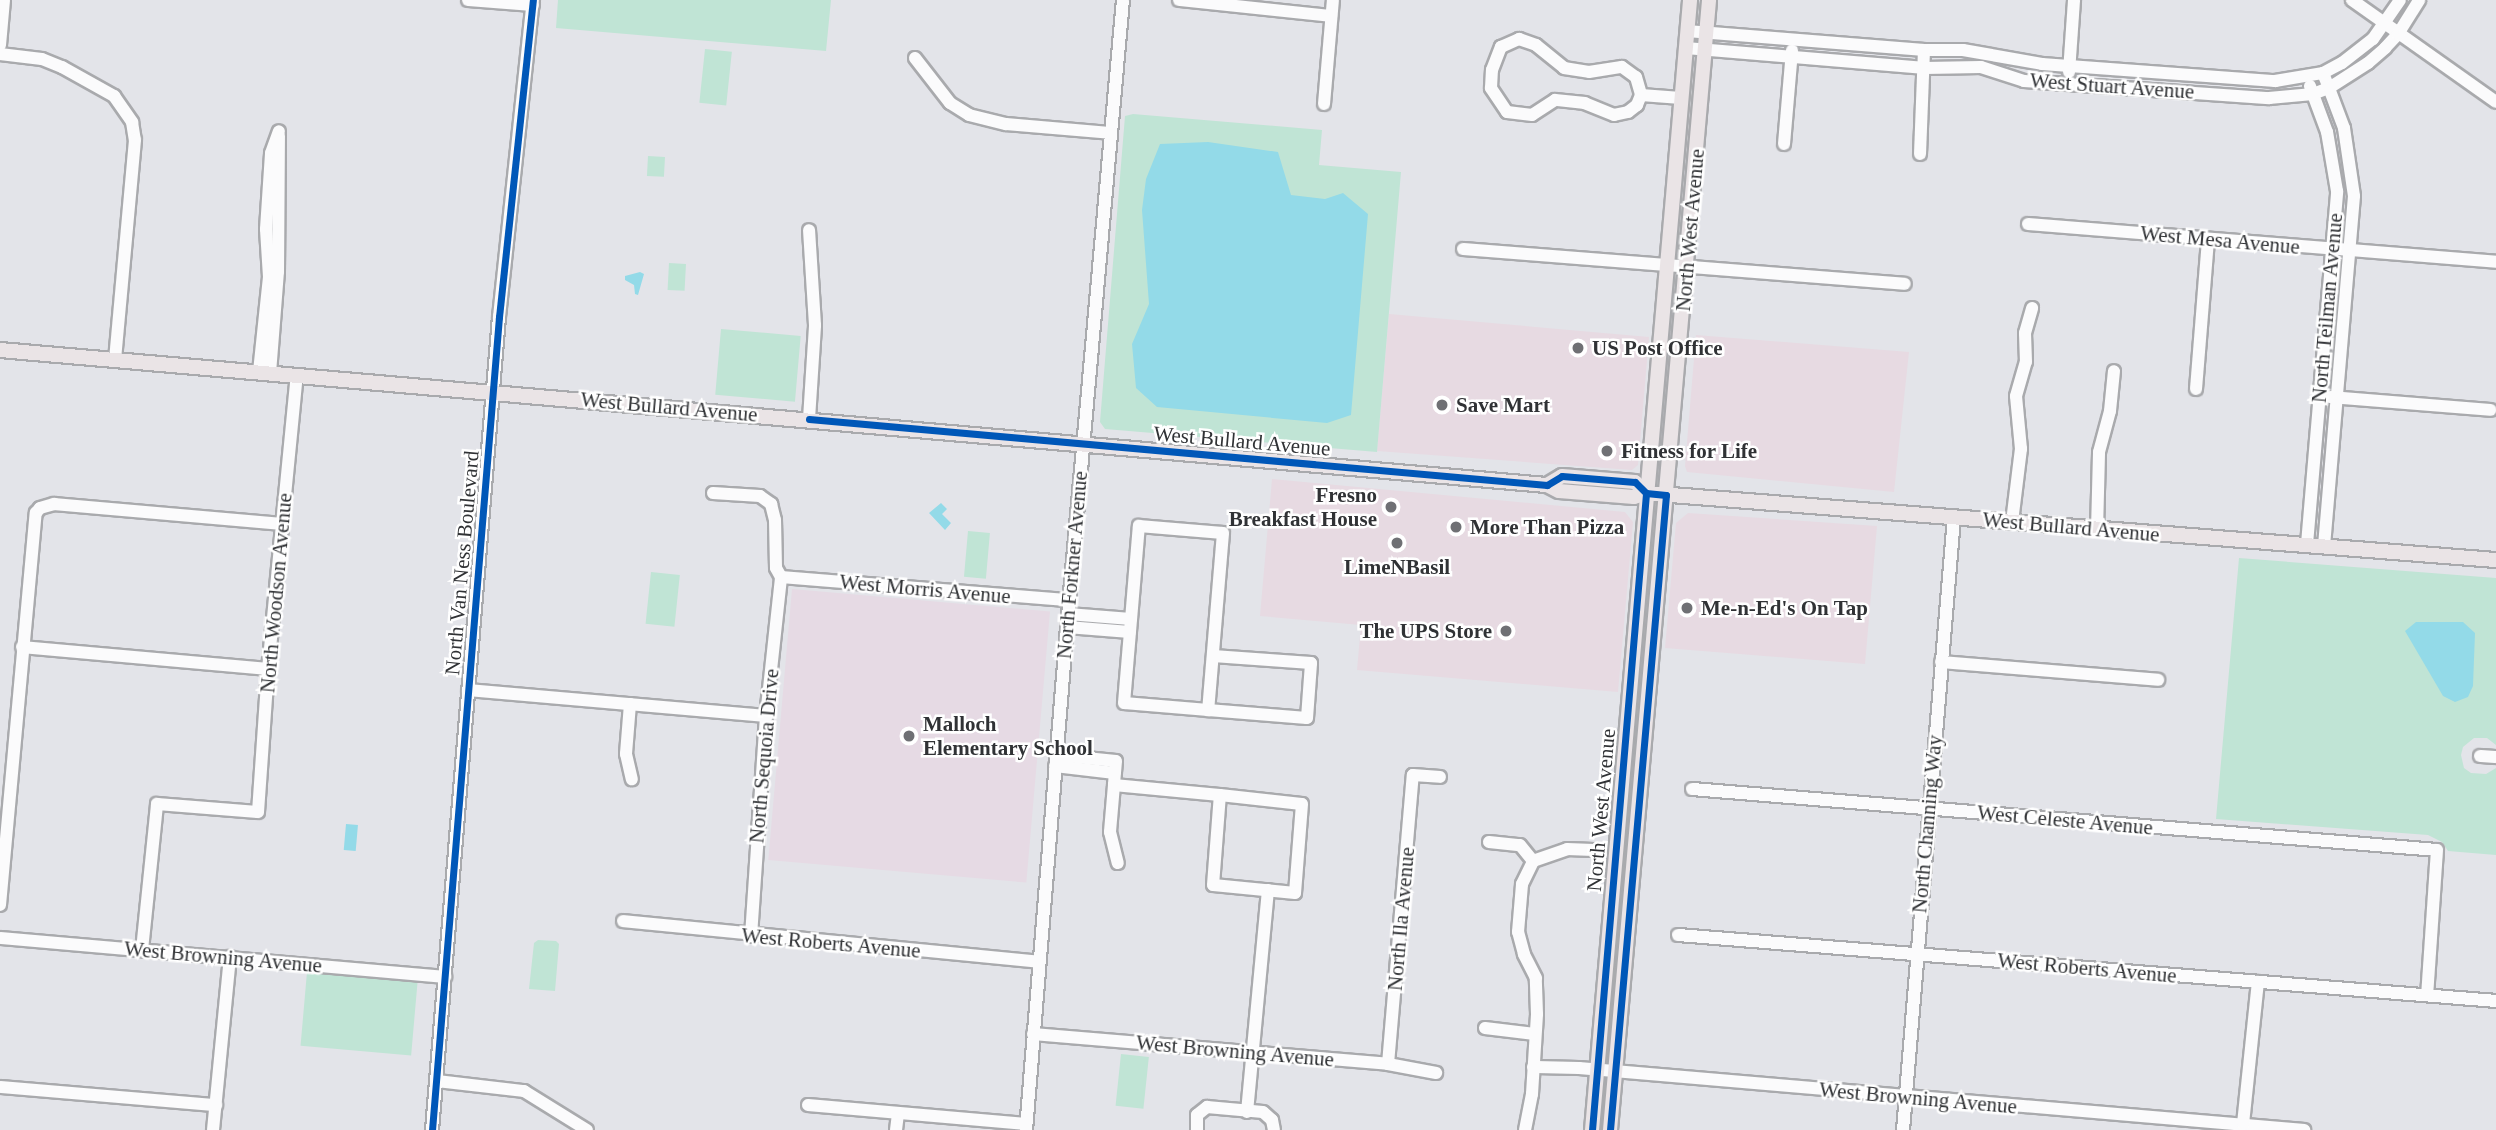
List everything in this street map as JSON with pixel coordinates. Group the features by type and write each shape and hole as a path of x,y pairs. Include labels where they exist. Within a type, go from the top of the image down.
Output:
{"main road":[{"name":"North West Avenue","path":"1592,1130 1690,0"},
{"name":"North West Avenue","path":"1610,1130 1709,0"},
{"name":"West Bullard Avenue","path":"0,351 1547,485 1562,477 1635,482 1646,493 1666,495 2496,560"},
{"path":"1624,746 1630,749 1634,761 1626,878 1629,920"}],"street":[{"path":"0,45 4,0"},
{"path":"468,0 533,2"},
{"name":"North Forkner Avenue","path":"1026,1127 1055,760 1123,0"},
{"path":"1179,0 1331,16"},
{"path":"1324,104 1333,0"},
{"path":"2068,82 2074,0"},
{"path":"2352,0 2496,102"},
{"path":"2323,73 2358,52 2385,25 2400,0"},
{"path":"2329,88 2368,63 2398,34 2419,0"},
{"name":"North Van Ness Boulevard","path":"432,1130 495,393 499,317 533,2"},
{"name":"West Stuart Avenue","path":"1687,31 1924,50 1963,50 2018,61 2243,80 2274,81 2323,73"},
{"path":"1519,39 1536,45 1564,68 1589,72 1622,67 1636,77 1641,95 1637,105 1614,115 1585,103 1555,100 1532,115 1520,116 1507,112 1498,102 1491,88 1492,70 1501,47 1519,39"},
{"path":"1784,144 1792,40"},
{"name":"West Stuart Avenue","path":"1686,48 1926,68 1981,67 2024,81 2269,98 2312,94 2329,88"},
{"path":"1920,154 1926,68 1924,50"},
{"path":"0,54 42,59 62,67 114,96 132,122 135,139 115,360"},
{"path":"915,58 950,103 969,115 1006,124 1110,133"},
{"name":"North Teilman Avenue","path":"2323,73 2344,128 2353,175 2350,250 2324,546"},
{"name":"North Teilman Avenue","path":"2306,76 2327,132 2336,176 2333,249 2307,544"},
{"path":"1641,95 1681,98"},
{"path":"265,372 272,291 274,180"},
{"name":"West Mesa Avenue","path":"2028,225 2496,262"},
{"path":"809,230 815,325 809,419"},
{"path":"2196,389 2208,239"},
{"path":"1463,249 1905,284"},
{"path":"2012,522 2021,449 2016,396 2026,362 2025,333 2032,308"},
{"path":"2097,530 2099,452 2110,411 2114,371"},
{"name":"North Woodson Avenue","path":"142,950 158,804 258,812 268,669 297,375"},
{"path":"2319,396 2490,410"},
{"name":"North Sequoia Drive","path":"713,493 760,496 771,504 775,520 776,568 781,577 766,716 751,936"},
{"path":"0,905 34,519 40,508 54,504 282,524"},
{"name":"North Channing Way","path":"1903,1130 1954,517"},
{"path":"1208,710 1223,533 1139,526 1124,703 1208,710 1307,718 1311,663 1213,656"},
{"name":"West Morris Avenue","path":"781,577 1068,614 1131,625"},
{"path":"22,647 268,669"},
{"path":"1941,662 2158,680"},
{"path":"468,690 766,716"},
{"path":"630,704 626,754 632,779"},
{"path":"2480,756 2496,757"},
{"path":"1055,760 1220,795 1302,804 1295,892 1213,885 1220,795"},
{"path":"1115,773 1110,832 1118,863"},
{"name":"North Ila Avenue","path":"1388,1063 1413,775 1440,777"},
{"name":"West Celeste Avenue","path":"1692,789 2437,850 2427,995"},
{"path":"1489,842 1520,845 1533,861"},
{"path":"1525,1130 1532,1094 1536,978 1524,954 1518,932 1522,884 1533,861 1567,849 1600,850"},
{"path":"1247,1111 1268,890"},
{"name":"West Roberts Avenue","path":"623,921 751,936 1038,962"},
{"name":"West Roberts Avenue","path":"1678,935 2496,1001"},
{"name":"West Browning Avenue","path":"0,938 445,977"},
{"path":"214,1130 230,957"},
{"path":"2243,1124 2258,982"},
{"path":"1485,1028 1535,1034"},
{"name":"West Browning Avenue","path":"1034,1034 1388,1063 1436,1073"},
{"name":"West Browning Avenue","path":"1533,1067 1597,1070 2304,1130"},
{"path":"437,1081 524,1091 537,1096 587,1130"},
{"path":"0,1087 216,1105"},
{"path":"808,1105 1026,1127"},
{"path":"1196,1130 1197,1115 1207,1107 1268,1115 1274,1130"},
{"path":"896,1130 898,1113"}],"shaded area":[{"path":"1389,314 1649,337 1638,465 1632,470 1377,451"},
{"path":"1696,335 1909,352 1894,492 1687,472 1685,466"},
{"path":"1272,479 1625,512 1633,522 1618,692 1357,670 1361,625 1260,616"},
{"path":"1688,513 1877,526 1865,664 1665,648 1676,523"},
{"name":"Malloch Elementary School","path":"792,589 1050,612 1026,883 768,860"}],"green space":[{"path":"558,0 831,0 826,51 556,28"},
{"path":"705,49 732,52 726,106 699,103"},
{"path":"1133,114 1322,130 1319,165 1401,172 1377,452 1105,429 1100,422 1125,116"},
{"path":"648,156 665,157 664,177 647,176"},
{"path":"669,263 686,264 685,291 668,290"},
{"path":"721,329 801,336 795,402 715,395"},
{"path":"968,531 990,533 986,579 964,577"},
{"path":"2239,558 2496,578 2496,745 2487,738 2474,738 2463,747 2461,755 2464,768 2471,773 2486,774 2496,768 2496,855 2448,851 2442,842 2428,835 2216,819"},
{"path":"651,572 680,575 674,627 646,624"},
{"path":"538,940 556,941 559,944 555,991 529,989 534,943"},
{"path":"307,972 418,982 411,1055 301,1046"},
{"path":"1121,1054 1149,1057 1143,1109 1116,1106"}],"water":[{"path":"1208,142 1278,152 1291,195 1325,199 1343,193 1368,214 1351,415 1327,423 1157,407 1136,388 1132,344 1149,304 1142,210 1146,179 1160,144"},
{"path":"640,272 644,274 638,295 635,294 634,285 625,280 625,276"},
{"path":"941,503 947,509 942,514 951,523 945,530 929,513"},
{"path":"2416,622 2463,622 2475,633 2473,686 2468,697 2455,702 2443,696 2405,631"},
{"path":"346,824 358,825 356,851 344,850"}],"cycle path":[{"path":"432,1130 499,317 533,0"},
{"path":"809,419 1547,485 1562,476 1635,482 1646,493 1666,495 1610,1130"},
{"path":"1592,1130 1646,493"}],"place":[{"name":"US Post Office","path":"1578,348"},
{"name":"Save Mart","path":"1442,405"},
{"name":"Fitness for Life","path":"1607,451"},
{"name":"Fresno Breakfast House","path":"1391,507"},
{"name":"More Than Pizza","path":"1456,527"},
{"name":"LimeNBasil","path":"1397,543"},
{"name":"Me-n-Ed's On Tap","path":"1687,608"},
{"name":"The UPS Store","path":"1506,631"},
{"name":"Malloch Elementary School","path":"909,736"}]}
